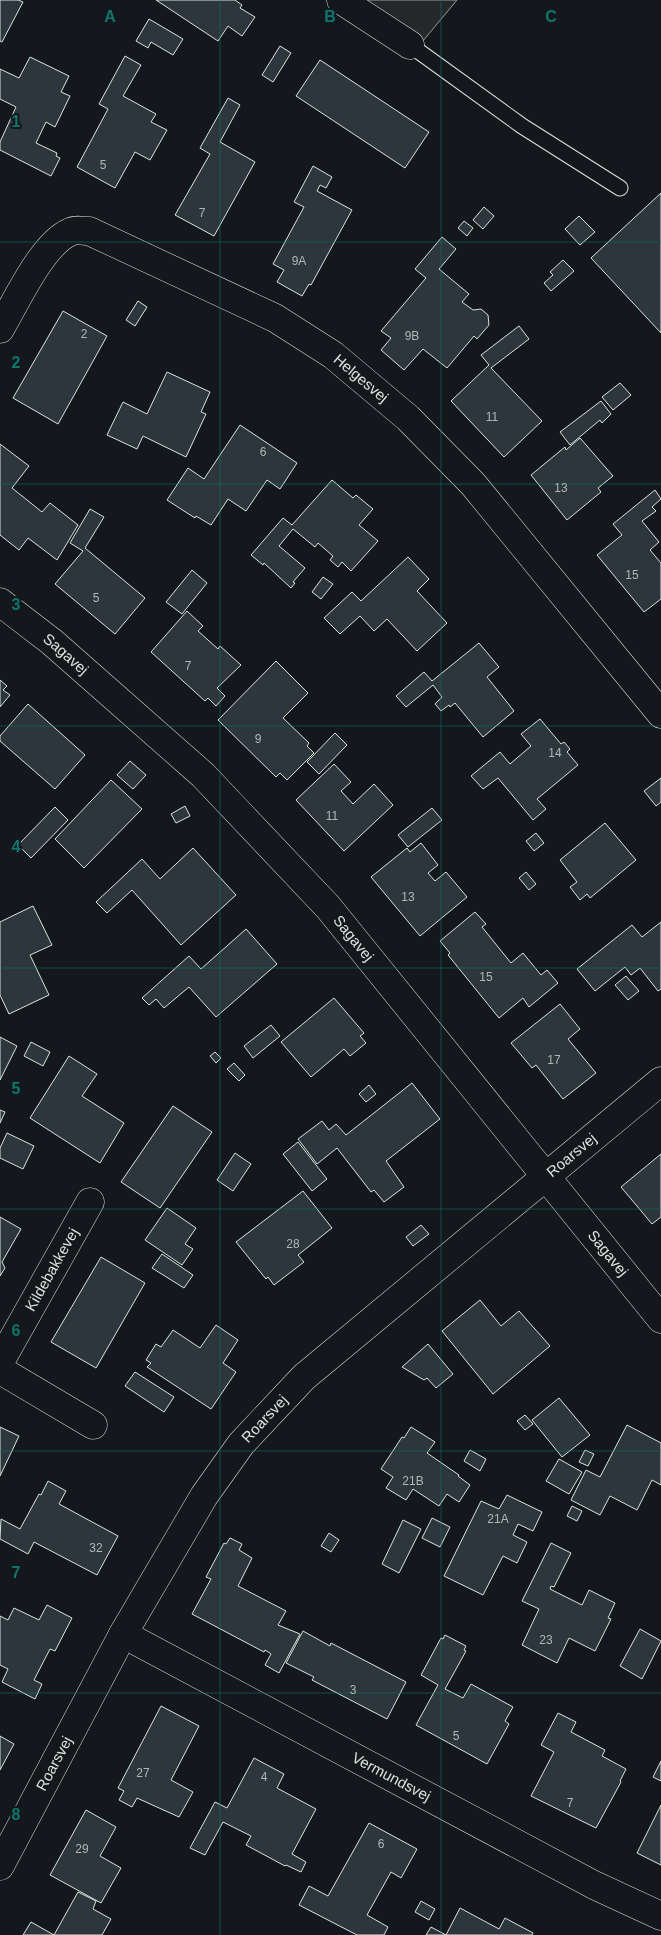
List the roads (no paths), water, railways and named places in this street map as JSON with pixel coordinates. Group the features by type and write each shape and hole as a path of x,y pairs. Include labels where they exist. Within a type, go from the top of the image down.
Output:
{"street":[{"path":"341,0 410,45"},
{"name":"Helgesvej","path":"0,329 45,252 56,240 72,231 89,231 276,318 333,355 402,413 473,484 661,714"},
{"name":"Sagavej","path":"0,602 52,642 203,775 328,907 661,1318"},
{"name":"Roarsvej","path":"0,1866 123,1634 204,1496 241,1444 304,1377 661,1081"},
{"name":"Kildebakkevej","path":"0,1362 90,1202"},
{"path":"0,1370 92,1425"},
{"name":"Vermundsvej","path":"123,1634 594,1885 661,1916"}],"lane":[{"path":"410,45 522,126 620,188"}]}
